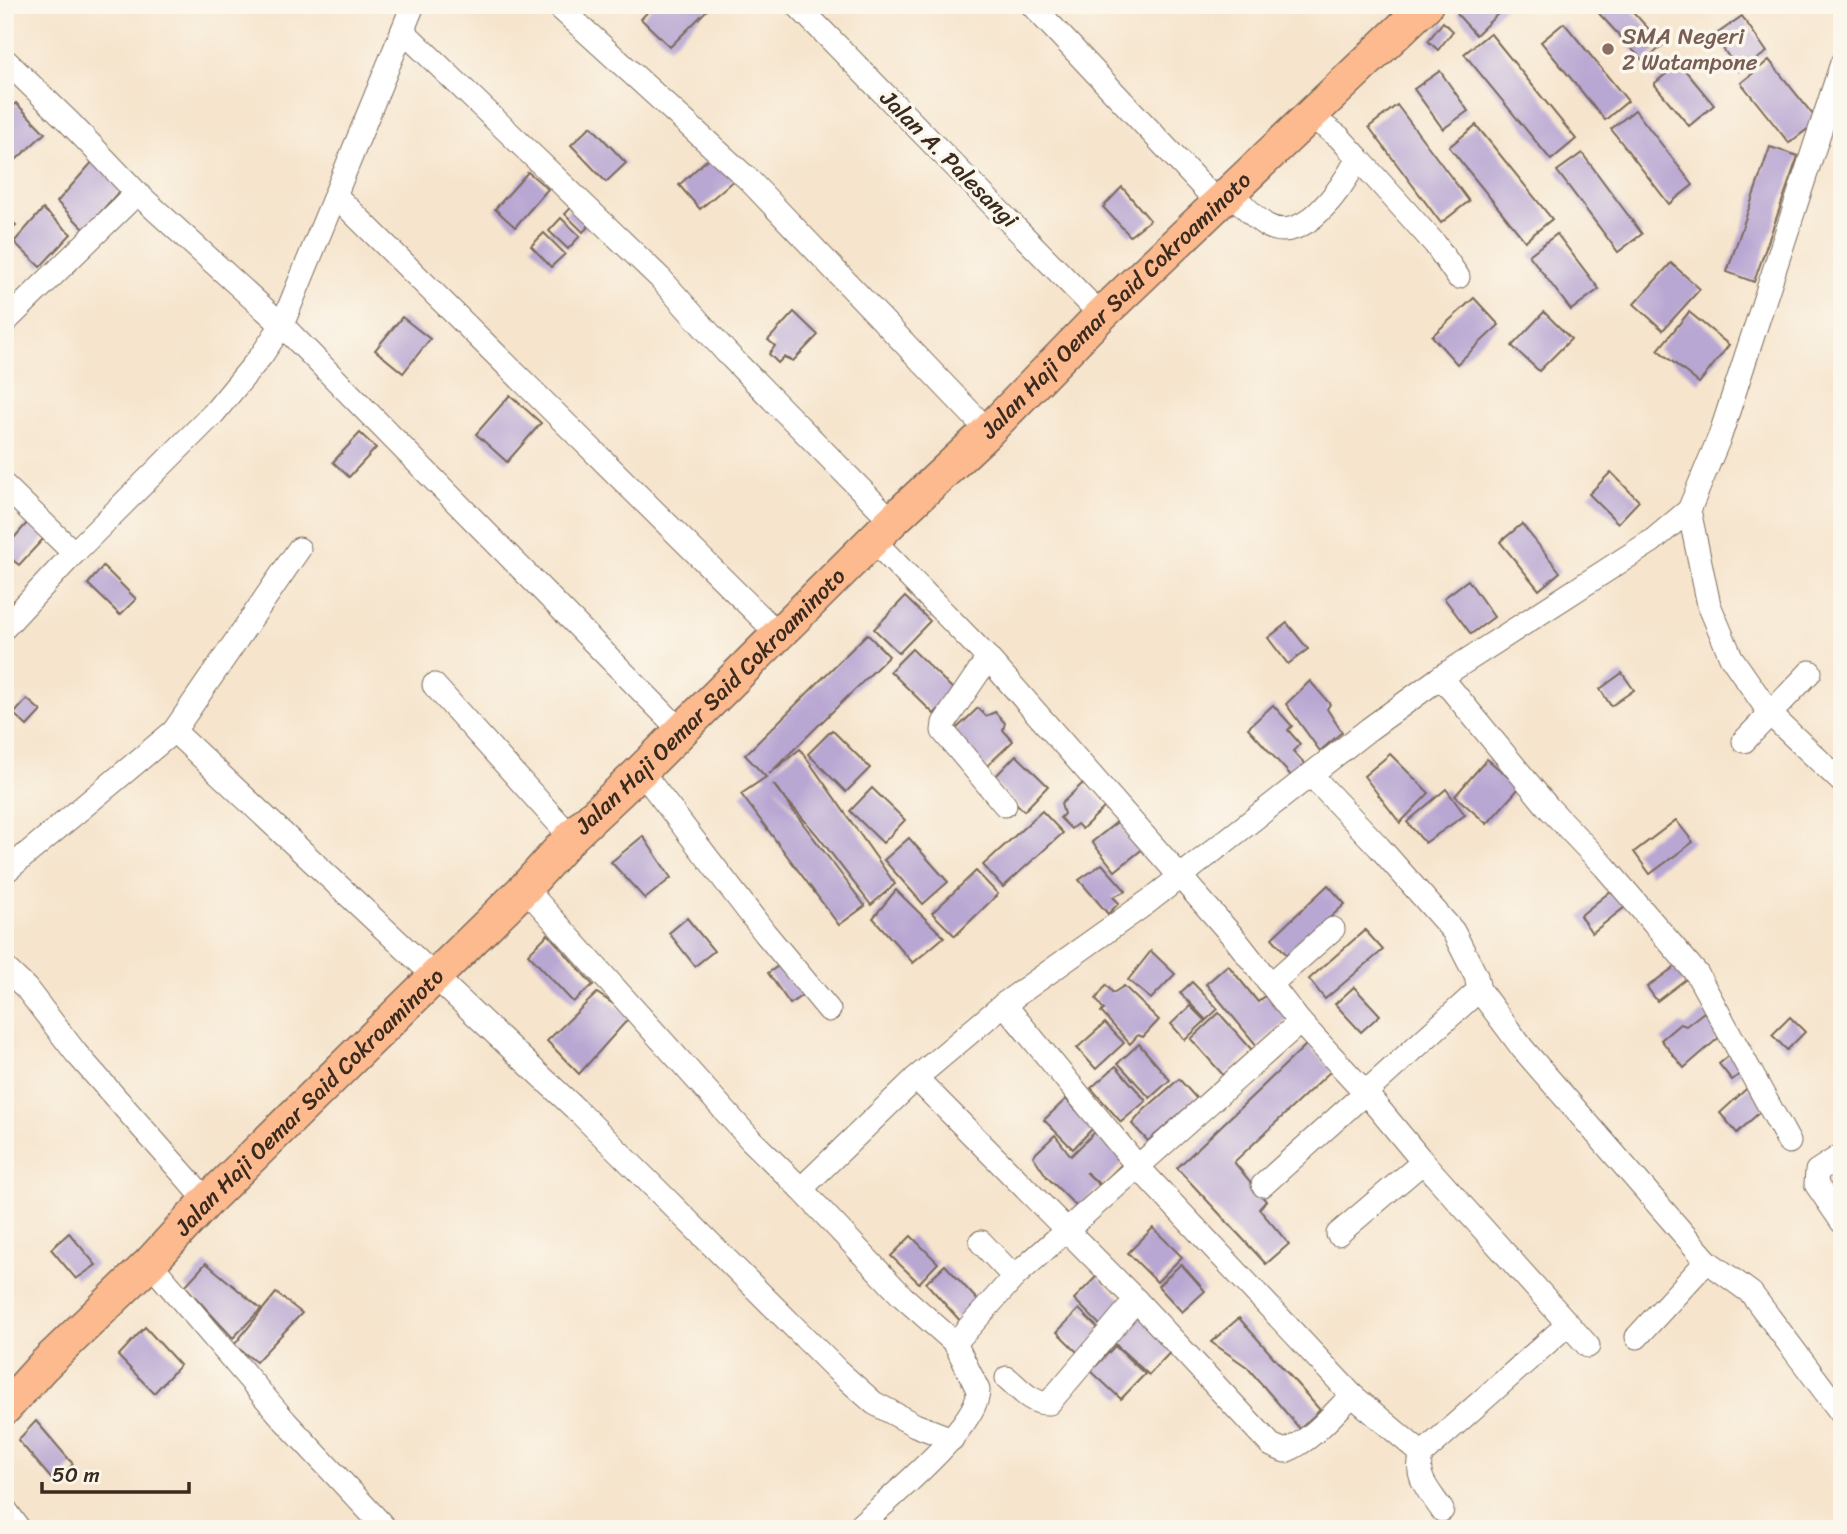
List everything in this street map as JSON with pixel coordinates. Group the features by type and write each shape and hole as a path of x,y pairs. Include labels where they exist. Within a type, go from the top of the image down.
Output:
{"highway":[{"name":"Jalan Haji Oemar Said Cokroaminoto","path":"5,1408 43,1366 150,1263 207,1201 525,888 571,837 882,531 988,431 1101,315 1426,5"}],"street":[{"path":"5,627 74,553 213,414 261,356 282,325 413,5"},
{"path":"557,5 749,180 988,431"},
{"name":"Jalan A. Palesangi","path":"797,5 1101,315"},
{"path":"1032,5 1224,197 1267,226 1284,230 1309,221 1329,202 1358,158"},
{"path":"403,31 660,278 1236,940 1300,1022 1588,1346"},
{"path":"5,60 137,193 282,325 681,731"},
{"path":"801,1189 916,1079 1003,1004 1179,877 1441,677 1652,541 1689,510 1720,436 1842,63"},
{"path":"1310,116 1339,137 1434,244 1458,277"},
{"path":"5,322 137,193"},
{"path":"335,195 779,635"},
{"path":"5,486 74,553"},
{"path":"1689,510 1709,605 1731,657 1771,715 1842,782"},
{"path":"5,872 174,732 299,549"},
{"path":"988,658 944,723 943,731 1005,805"},
{"path":"1744,741 1810,672"},
{"path":"1441,677 1546,806 1605,867 1697,974 1789,1142"},
{"path":"434,685 571,837"},
{"path":"174,732 581,1114 874,1404 915,1425 952,1439"},
{"path":"641,771 765,933 829,1010"},
{"path":"1311,775 1380,847 1453,931 1476,976 1479,990 1523,1049 1707,1261 1751,1293 1842,1414"},
{"path":"525,888 751,1140 902,1296 955,1343 975,1382 979,1398 969,1418 952,1439 856,1529"},
{"path":"1271,984 1333,929"},
{"path":"5,968 26,988 76,1053 207,1201"},
{"path":"1263,1185 1479,990"},
{"path":"1003,1004 1139,1168 1352,1395 1422,1454"},
{"path":"955,1343 1014,1276 1139,1168 1300,1022"},
{"path":"916,1079 1136,1300 1271,1445 1285,1451 1301,1441 1352,1395"},
{"path":"1842,1155 1816,1171 1815,1178 1816,1184 1842,1222"},
{"path":"1338,1234 1423,1161"},
{"path":"981,1242 1014,1276"},
{"path":"1637,1337 1707,1261"},
{"path":"150,1263 286,1422 386,1529"},
{"path":"1007,1378 1029,1398 1040,1404 1049,1403 1136,1300"},
{"path":"1442,1510 1419,1475 1418,1464 1422,1454 1568,1324"},
{"path":"5,1509 19,1529"}],"building":[{"path":"654,5 702,5 707,10 670,47 641,19"},
{"path":"1466,5 1507,5 1476,35 1457,14"},
{"path":"1594,5 1627,5 1663,45 1644,62"},
{"path":"1742,16 1767,52 1739,71 1714,36"},
{"path":"1443,22 1453,31 1438,50 1428,41"},
{"path":"1564,23 1628,101 1605,120 1541,42"},
{"path":"1490,33 1576,139 1551,160 1464,54"},
{"path":"1769,60 1818,121 1789,143 1741,83"},
{"path":"1679,63 1714,105 1689,126 1654,84"},
{"path":"1440,71 1468,111 1443,129 1414,89"},
{"path":"16,103 45,133 5,170 5,113"},
{"path":"1397,105 1469,201 1441,223 1369,127"},
{"path":"1635,110 1693,185 1669,204 1611,129"},
{"path":"1476,125 1552,219 1525,241 1449,147"},
{"path":"591,126 626,163 606,182 571,145"},
{"path":"1770,147 1798,156 1754,282 1727,272"},
{"path":"1582,153 1642,234 1618,252 1557,171"},
{"path":"712,155 734,180 700,209 679,185"},
{"path":"94,160 122,188 85,230 57,202"},
{"path":"528,172 548,189 515,227 495,209"},
{"path":"1122,187 1150,220 1130,236 1103,207"},
{"path":"578,200 596,218 583,232 565,214"},
{"path":"43,209 71,234 40,267 14,242"},
{"path":"5,215 16,225 5,239"},
{"path":"561,218 580,236 568,249 549,231"},
{"path":"544,233 565,254 551,267 531,246"},
{"path":"1557,234 1599,289 1571,310 1529,255"},
{"path":"1671,263 1700,289 1663,330 1634,304"},
{"path":"1474,298 1499,325 1457,364 1432,336"},
{"path":"794,312 818,335 793,361 784,357 778,363 769,354 775,346 768,340"},
{"path":"1544,312 1571,339 1539,371 1512,346"},
{"path":"1689,312 1729,345 1699,383 1658,350"},
{"path":"402,317 430,339 403,373 375,350"},
{"path":"510,395 541,423 507,462 476,434"},
{"path":"360,433 376,448 349,477 333,462"},
{"path":"1611,472 1639,501 1618,523 1589,494"},
{"path":"28,522 45,537 19,565 5,554 5,548"},
{"path":"1522,524 1560,572 1539,590 1500,542"},
{"path":"103,566 136,599 120,615 88,584"},
{"path":"1468,580 1494,617 1471,634 1444,598"},
{"path":"905,597 930,621 899,653 874,629"},
{"path":"1287,623 1308,649 1288,664 1268,638"},
{"path":"867,634 889,656 769,774 800,749 895,884 871,905 773,784 865,906 839,925 741,794 766,777 745,755"},
{"path":"912,649 956,692 934,714 890,671"},
{"path":"1622,673 1634,690 1611,706 1600,689"},
{"path":"1310,681 1330,704 1327,709 1342,732 1320,751 1286,704"},
{"path":"27,699 41,711 27,726 14,714"},
{"path":"1273,705 1292,726 1288,730 1300,744 1293,751 1308,767 1294,779 1248,728"},
{"path":"978,708 986,716 995,712 1005,723 1003,730 1013,741 985,768 952,733"},
{"path":"832,730 870,768 846,792 808,754"},
{"path":"1390,754 1429,793 1400,823 1364,776"},
{"path":"1016,755 1048,786 1024,811 992,780"},
{"path":"1487,759 1520,787 1487,824 1455,796"},
{"path":"1083,783 1106,806 1082,829 1077,824 1071,829 1060,818 1064,814 1061,804"},
{"path":"872,788 905,820 883,843 850,811"},
{"path":"1446,789 1465,815 1425,843 1407,822"},
{"path":"1042,811 1063,833 1003,887 983,865"},
{"path":"1121,819 1145,847 1115,871 1092,842"},
{"path":"1676,820 1693,842 1650,874 1634,852"},
{"path":"643,836 671,878 645,899 611,862"},
{"path":"909,838 948,882 923,904 884,860"},
{"path":"1102,864 1126,891 1113,897 1119,903 1108,914 1079,880"},
{"path":"976,871 998,894 955,936 932,913"},
{"path":"1328,885 1345,904 1288,956 1272,938"},
{"path":"1617,886 1630,903 1592,933 1580,916"},
{"path":"896,890 944,937 913,963 873,918"},
{"path":"687,918 714,951 695,966 669,933"},
{"path":"1365,930 1383,950 1325,999 1309,979"},
{"path":"548,934 593,985 573,1002 528,954"},
{"path":"1151,951 1175,974 1151,999 1128,980"},
{"path":"784,962 805,993 790,1004 768,973"},
{"path":"1680,963 1690,976 1657,1001 1647,987"},
{"path":"1228,965 1258,1002 1270,992 1291,1017 1257,1046 1206,984"},
{"path":"1192,982 1218,1009 1206,1020 1180,993"},
{"path":"1106,985 1113,993 1124,986 1159,1020 1143,1037 1138,1035 1130,1044 1101,1012 1104,1010 1096,999"},
{"path":"1354,987 1380,1015 1361,1032 1335,1004"},
{"path":"597,993 631,1016 579,1074 547,1041"},
{"path":"1190,1006 1205,1021 1185,1040 1171,1024"},
{"path":"1704,1012 1723,1034 1684,1068 1661,1040 1680,1024 1686,1026"},
{"path":"1219,1013 1252,1050 1224,1076 1191,1039"},
{"path":"1790,1017 1805,1032 1787,1050 1772,1035"},
{"path":"1105,1023 1124,1043 1096,1069 1077,1048"},
{"path":"1747,1041 1756,1061 1732,1080 1719,1064"},
{"path":"1139,1044 1170,1080 1150,1098 1118,1063"},
{"path":"1307,1044 1332,1070 1234,1162 1266,1201 1259,1209 1289,1244 1266,1264 1177,1168"},
{"path":"1116,1066 1146,1101 1121,1122 1091,1088"},
{"path":"1179,1079 1197,1099 1148,1141 1132,1124"},
{"path":"1756,1080 1774,1099 1737,1133 1720,1113"},
{"path":"1066,1099 1093,1128 1073,1149 1044,1120"},
{"path":"1096,1131 1125,1161 1101,1185 1086,1172 1100,1186 1078,1208 1047,1177 1033,1156 1055,1135 1071,1156"},
{"path":"1153,1228 1182,1257 1157,1282 1128,1253"},
{"path":"69,1233 96,1265 76,1279 51,1249"},
{"path":"911,1236 938,1263 919,1283 891,1256"},
{"path":"206,1263 261,1309 233,1338 185,1286"},
{"path":"1181,1264 1205,1291 1182,1312 1158,1286"},
{"path":"945,1265 983,1306 963,1324 926,1283"},
{"path":"1097,1276 1134,1312 1111,1336 1074,1299"},
{"path":"276,1293 302,1313 256,1362 234,1345"},
{"path":"1079,1309 1105,1335 1083,1358 1057,1332"},
{"path":"1139,1315 1174,1348 1149,1375 1113,1342"},
{"path":"1239,1318 1320,1410 1300,1429 1247,1367 1211,1342"},
{"path":"145,1327 180,1365 154,1393 118,1356"},
{"path":"1115,1346 1145,1374 1121,1399 1091,1371"},
{"path":"36,1421 73,1464 55,1483 18,1440"}],"place":[{"name":"SMA Negeri 2 Watampone","path":"1608,49"}]}
